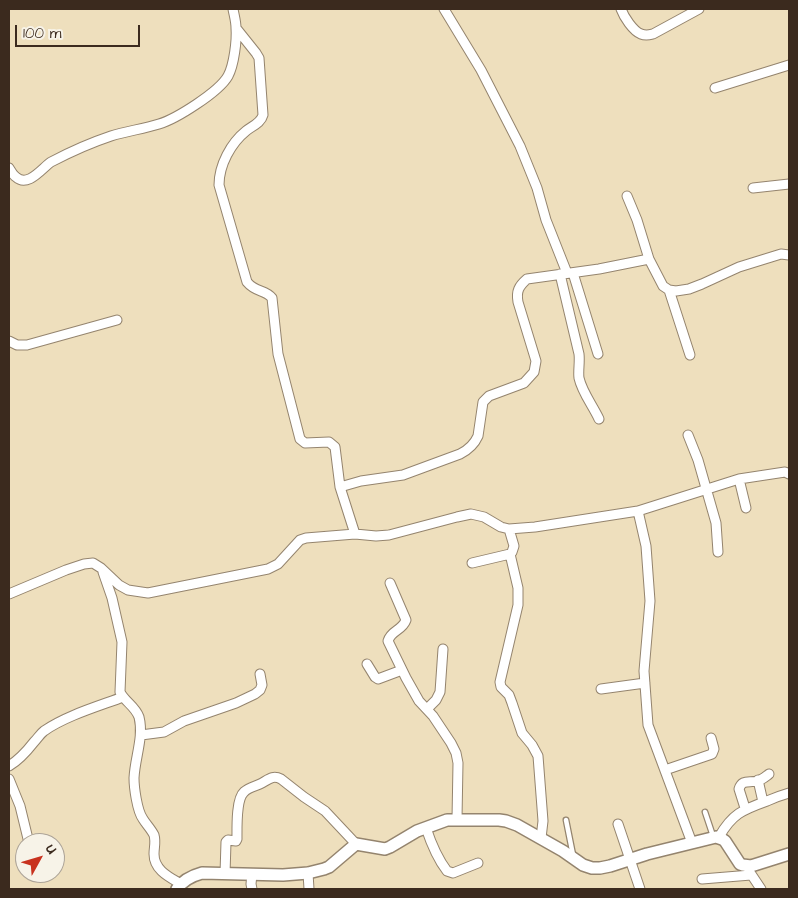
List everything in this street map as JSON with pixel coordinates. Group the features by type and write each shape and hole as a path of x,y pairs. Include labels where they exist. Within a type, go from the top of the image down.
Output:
{"street":[{"path":"9,168 16,178 20,180 33,178 48,164 78,149 108,137 161,123 187,110 203,99 220,86 230,71 236,28 232,9"},
{"path":"444,9 481,70 520,146 537,188 546,220 598,354"},
{"path":"621,9 638,32 643,35 653,34 699,9"},
{"path":"236,28 259,58 264,115 236,140 230,149 223,165 219,185 247,282 255,290 269,294 272,298 278,354 300,439 305,443 329,442 335,446 340,487 355,534"},
{"path":"715,88 789,64"},
{"path":"753,188 789,184"},
{"path":"627,196 637,220 649,259 663,286 669,290 689,289 739,267 781,254 789,255"},
{"path":"340,487 361,481 403,475 460,454 476,441 483,402 489,396 524,383 534,372 536,361 517,293 520,285 527,279 599,269 649,259"},
{"path":"567,274 580,361 579,378 599,419"},
{"path":"669,290 690,355"},
{"path":"9,341 17,345 27,345 117,320"},
{"path":"688,435 698,460 716,523 718,552"},
{"path":"9,594 84,564 93,563 101,568 118,585 128,590 148,593 268,569 278,564 300,540 306,538 355,534 389,535 457,516 471,514 484,517 501,527 509,529 535,527 638,511 740,479 785,472 789,474"},
{"path":"740,479 746,508"},
{"path":"638,511 646,546 650,601 644,671 648,725 692,843"},
{"path":"472,563 510,554 514,546 509,529"},
{"path":"510,554 518,588 518,605 500,682 501,687 509,695 522,733 538,756 543,821 541,838"},
{"path":"101,568 112,598 122,642 120,692 134,706 138,716 141,735 134,779 138,806 142,818 153,834 154,855 156,864 161,871 179,887 192,876 202,874 283,875 308,873 329,866 356,844"},
{"path":"390,583 406,620 391,635 388,641 419,701 433,716 456,753 458,819"},
{"path":"427,709 436,700 440,692 443,649"},
{"path":"368,664 378,679 402,670"},
{"path":"141,735 164,732 184,721 236,703 255,694 262,685 260,674"},
{"path":"601,689 644,682"},
{"path":"9,766 22,755 41,733 79,713 123,697"},
{"path":"665,770 712,754 714,748 711,738"},
{"path":"746,808 739,787 743,782 758,780 769,774"},
{"path":"224,874 226,842 228,840 236,841 237,839 240,800 244,792 272,777 276,777 325,811 356,844 384,849 417,830 447,820 506,821 541,838 583,865 592,868 610,866 647,854 716,838 724,841 761,889"},
{"path":"9,779 20,806 27,833"},
{"path":"758,780 763,802"},
{"path":"716,838 727,824 746,808 789,793"},
{"path":"618,824 640,889"},
{"path":"426,828 434,850 447,871 453,873 478,863"},
{"path":"749,871 751,866 789,854"},
{"path":"702,879 749,871"},
{"path":"308,873 309,889"},
{"path":"252,874 252,889"}],"lane":[{"path":"705,812 716,838"},
{"path":"566,820 574,859"}]}
